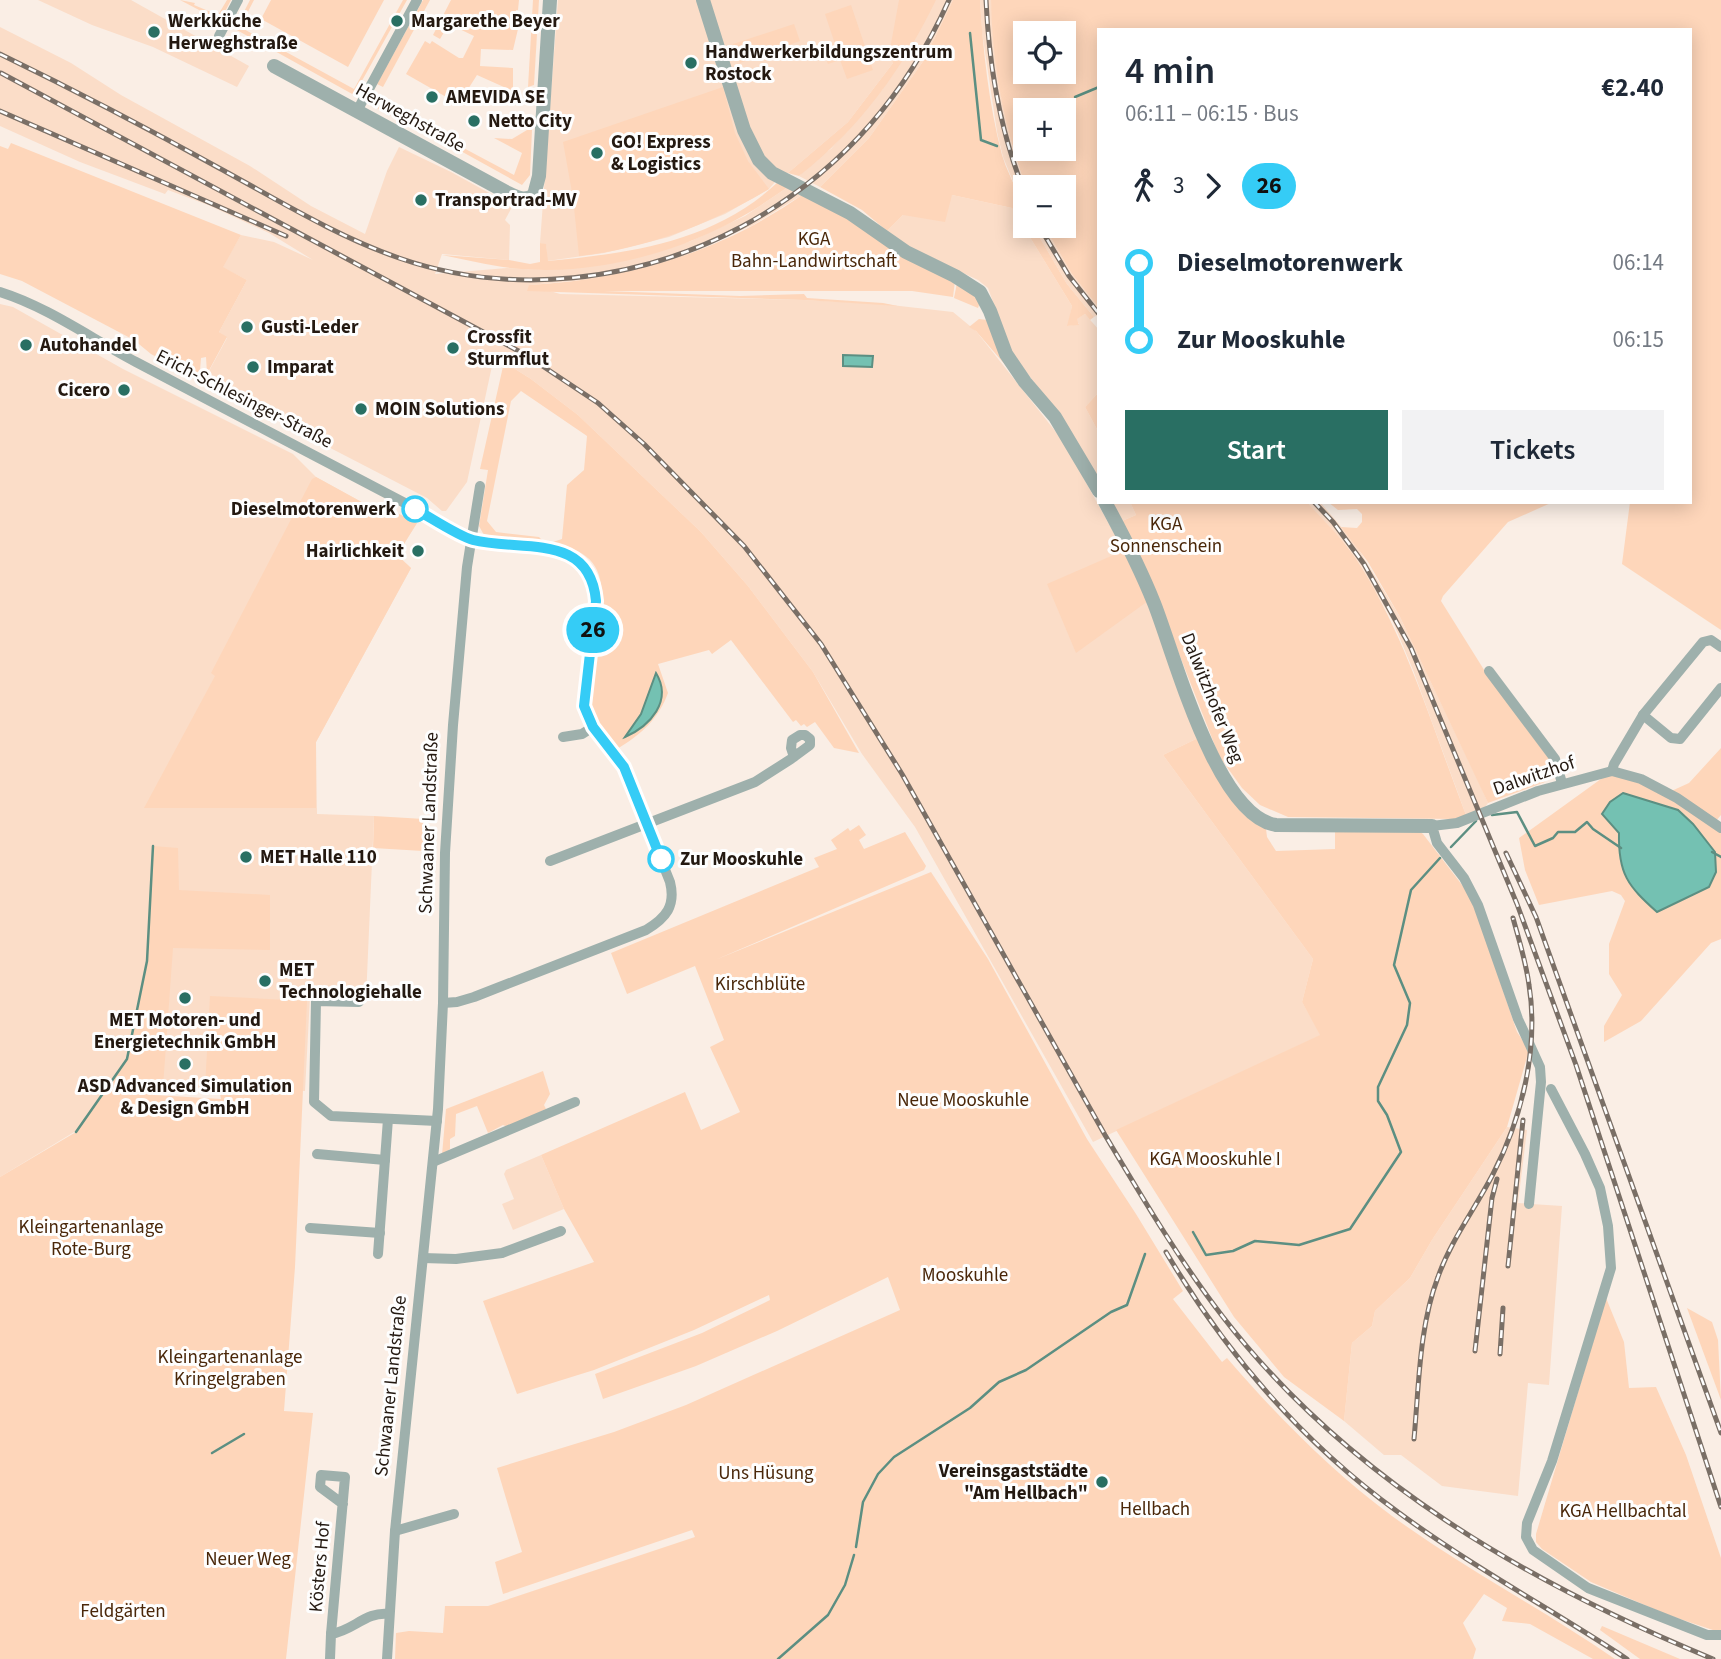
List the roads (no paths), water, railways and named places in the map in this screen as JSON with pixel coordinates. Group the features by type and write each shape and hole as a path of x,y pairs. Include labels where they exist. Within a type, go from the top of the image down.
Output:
{"street":[{"path":"221,32 238,0"},
{"path":"357,111 417,0"},
{"name":"Herweghstraße","path":"274,66 495,187 520,199 528,199 534,195 539,176 550,0"},
{"path":"704,0 744,130 759,160 772,173 850,213 906,252 956,276 980,292 1006,354 1025,382 1055,417 1097,488"},
{"name":"Erich-Schlesinger-Straße","path":"0,292 54,316 471,540"},
{"name":"Schwaaner Landstraße","path":"387,1659 395,1531 437,1121 443,1003 446,838 453,724 471,540 480,486"},
{"name":"Dalwitzhofer Weg","path":"1106,504 1154,604 1210,754 1231,788 1252,813 1268,824 1276,825 1432,826 1469,819"},
{"path":"443,1003 474,997 646,930 662,920 671,908 673,892 624,767 586,714 583,698 596,601 587,569 579,561 558,551 471,540"},
{"path":"1721,647 1711,639 1703,642 1643,715 1612,771 1641,779 1677,798 1721,828"},
{"path":"1489,671 1555,759 1562,783"},
{"path":"1643,715 1671,738 1680,739 1721,688"},
{"path":"563,737 582,734 593,727"},
{"path":"550,861 755,782 794,757"},
{"name":"Dalwitzhof","path":"1469,819 1562,783 1612,771"},
{"path":"1432,826 1437,843 1464,878 1475,898 1518,1019 1540,1068 1541,1082 1529,1204"},
{"path":"359,1002 316,1001 314,1102 331,1116 437,1121"},
{"path":"1551,1089 1586,1154 1600,1188 1608,1226 1611,1268 1552,1461 1527,1523 1526,1537 1533,1550 1588,1588 1707,1635 1721,1635"},
{"path":"433,1162 575,1102"},
{"path":"379,1254 388,1119"},
{"path":"317,1154 385,1160"},
{"path":"310,1228 380,1233"},
{"path":"424,1258 456,1259 502,1253 561,1231"},
{"name":"Kösters Hof","path":"330,1659 343,1504"},
{"path":"395,1531 454,1514"},
{"name":"Kösters Hof","path":"331,1634 346,1631 373,1614 389,1614"}],"water":[{"path":"843,355 873,356 872,367 843,366"},
{"path":"656,673 661,683 660,703 643,726 625,737 641,714"},
{"path":"1623,793 1678,810 1693,824 1715,852 1716,872 1709,887 1657,912 1639,894 1623,869 1619,833 1602,814 1610,802"}],"waterway":[{"path":"970,33 981,140 997,146"},
{"path":"1075,97 1097,88"},
{"name":"Hellbach","path":"1492,815 1517,812 1535,846 1553,838 1558,832 1575,832 1587,822 1621,848"},
{"name":"Hellbach","path":"1451,847 1476,821"},
{"path":"76,1132 127,1059 147,961 153,846"},
{"name":"Hellbach","path":"1712,852 1721,857"},
{"name":"Hellbach","path":"1193,1232 1206,1255 1233,1251 1255,1241 1299,1245 1350,1229 1401,1152 1387,1115 1378,1101 1378,1087 1407,1025 1410,1003 1394,965 1411,890 1440,858"},
{"name":"Hellbach","path":"856,1547 863,1502 878,1474 894,1457 970,1408 999,1382 1026,1370 1111,1312 1127,1305 1145,1254"},
{"path":"212,1453 244,1434"},
{"name":"Hellbach","path":"778,1659 828,1615 845,1585 854,1555"}],"railway":[{"path":"0,54 138,124 308,217 399,258 442,270 485,277 529,280 573,278 660,261 701,246 741,227 807,184 837,159 889,101 911,70 949,0"},
{"path":"986,0 997,100 1018,175"},
{"path":"1,73 526,355 598,403 644,444 744,546 821,644 902,774 1147,1205 1223,1317 1272,1375 1326,1428 1384,1476 1445,1520 1509,1560 1576,1596 1713,1659"},
{"path":"0,111 286,236"},
{"path":"1046,238 1069,276 1097,311"},
{"path":"1316,504 1364,564 1411,648 1517,904 1576,1065 1721,1507"},
{"path":"1506,853 1536,917 1721,1433"},
{"path":"1414,1439 1421,1356 1432,1296 1450,1250 1503,1152 1526,1082 1532,1009 1526,968 1513,918"},
{"path":"1508,1266 1523,1120"},
{"path":"1475,1351 1492,1198 1497,1179"},
{"path":"1166,1252 1240,1360 1268,1394 1330,1456 1363,1485 1426,1532 1627,1659"},
{"path":"1500,1354 1503,1308"}],"place":[{"name":"Margarethe Beyer","path":"397,21"},
{"name":"Werkküche Herweghstraße","path":"154,32"},
{"name":"Handwerkerbildungszentrum Rostock","path":"691,63"},
{"name":"AMEVIDA SE","path":"432,97"},
{"name":"Netto City","path":"474,121"},
{"name":"GO! Express & Logistics","path":"597,153"},
{"name":"Transportrad-MV","path":"421,200"},
{"name":"Gusti-Leder","path":"247,327"},
{"name":"Autohandel","path":"26,345"},
{"name":"Crossfit Sturmflut","path":"453,348"},
{"name":"Imparat","path":"253,367"},
{"name":"Cicero","path":"124,390"},
{"name":"MOIN Solutions","path":"361,409"},
{"name":"Dieselmotorenwerk","path":"415,509"},
{"name":"Hairlichkeit","path":"418,551"},
{"name":"MET Halle 110","path":"246,857"},
{"name":"Zur Mooskuhle","path":"661,859"},
{"name":"MET Technologiehalle","path":"265,981"},
{"name":"MET Motoren- und Energietechnik GmbH","path":"185,998"},
{"name":"ASD Advanced Simulation & Design GmbH","path":"185,1064"},
{"name":"Vereinsgaststädte \"Am Hellbach\"","path":"1102,1482"}],"park label":[{"name":"KGA Bahn-Landwirtschaft","path":"814,250"},
{"name":"KGA Sonnenschein","path":"1166,535"},
{"name":"Kirschblüte","path":"760,984"},
{"name":"Neue Mooskuhle","path":"963,1100"},
{"name":"KGA Mooskuhle I","path":"1215,1159"},
{"name":"Kleingartenanlage Rote-Burg","path":"91,1238"},
{"name":"Mooskuhle","path":"965,1275"},
{"name":"Kleingartenanlage Kringelgraben","path":"230,1368"},
{"name":"Uns Hüsung","path":"766,1473"},
{"name":"KGA Hellbachtal","path":"1623,1511"},
{"name":"Neuer Weg","path":"248,1559"},
{"name":"Feldgärten","path":"123,1611"}]}
